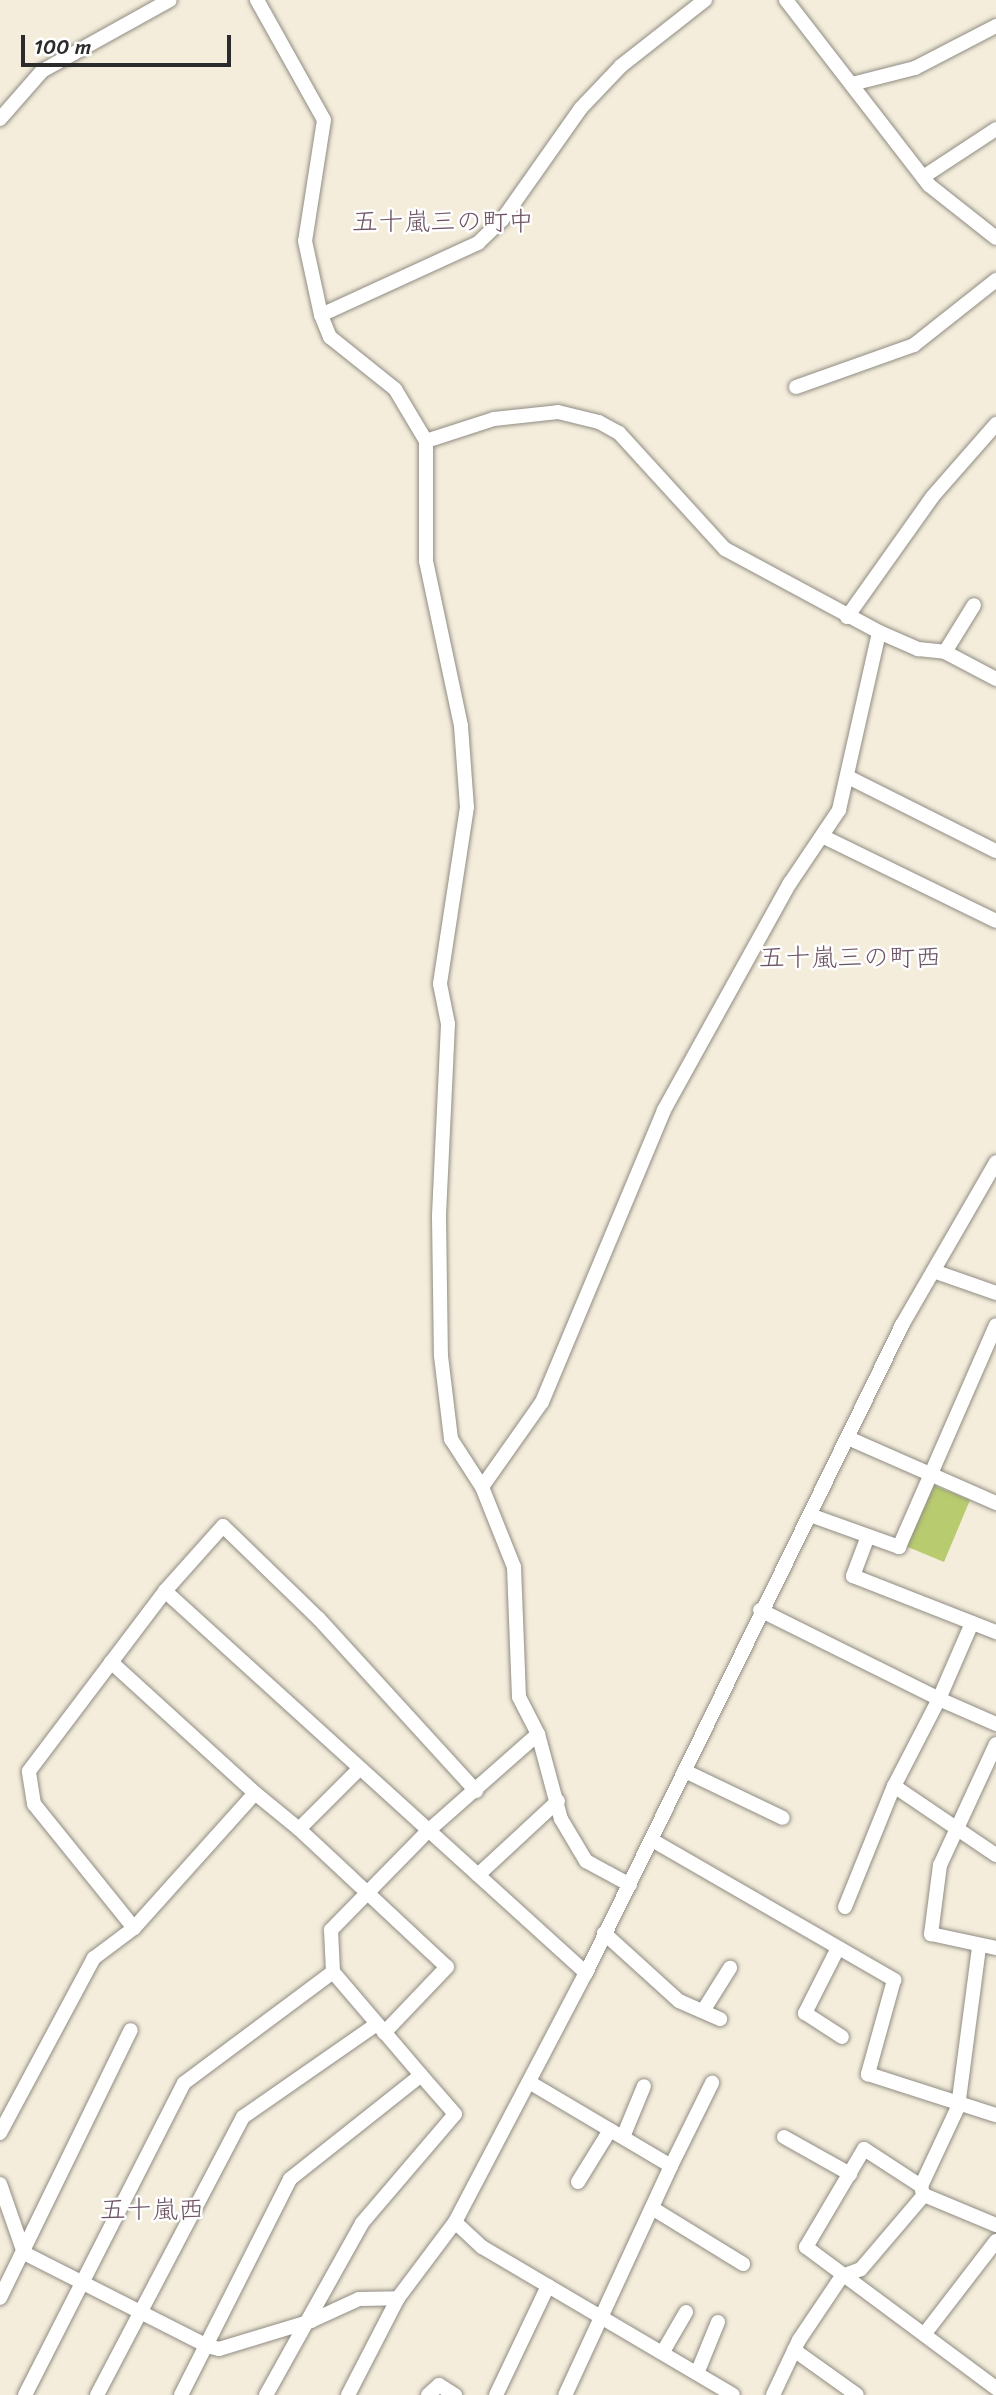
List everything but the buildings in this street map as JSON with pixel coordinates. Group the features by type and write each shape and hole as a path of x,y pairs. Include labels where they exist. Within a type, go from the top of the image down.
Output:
{"street":[{"path":"0,119 42,71 170,0"},
{"path":"257,0 324,120 326,140 305,241 321,315 330,337 395,389 425,441 426,561 461,726 467,807 440,984 448,1024 439,1217 441,1356 451,1439 482,1487 514,1567 519,1697 538,1734 558,1801 586,1861 630,1885"},
{"path":"321,315 436,267 478,243 502,219 581,108 621,66 705,0"},
{"path":"786,0 923,177 996,238"},
{"path":"852,84 915,68 996,26"},
{"path":"923,177 996,129"},
{"path":"796,387 914,345 996,280"},
{"path":"425,441 455,428 532,415 574,413 599,422 619,433 725,549 847,617 918,649 945,652 996,679"},
{"path":"847,617 933,496 996,424"},
{"path":"945,652 974,605"},
{"path":"482,1487 542,1402 664,1110 790,883 824,836 850,778 879,632"},
{"path":"850,778 996,851"},
{"path":"824,836 996,921"},
{"path":"348,2395 398,2298 455,2222 529,2082 687,1772 760,1610 810,1515 902,1325 936,1272 996,1162"},
{"path":"936,1272 996,1293"},
{"path":"810,1515 899,1547 996,1325"},
{"path":"848,1438 928,1476 996,1503"},
{"path":"134,1928 28,1788 29,1771 165,1591 223,1526 319,1619 476,1791"},
{"path":"868,1536 853,1576 996,1632"},
{"path":"165,1591 586,1973"},
{"path":"760,1610 939,1699 996,1724"},
{"path":"845,1907 894,1786 939,1699 972,1623"},
{"path":"97,2395 138,2311 243,2117 380,2029 447,1967 299,1829 255,1793 111,1662"},
{"path":"267,2395 311,2320 362,2223 455,2113 333,1972 331,1930 429,1830 538,1734"},
{"path":"996,1744 955,1822 940,1865 931,1934 979,1947 996,1948"},
{"path":"299,1829 360,1768"},
{"path":"687,1772 783,1818"},
{"path":"894,1786 955,1822 996,1854"},
{"path":"0,2133 94,1958 134,1928 255,1793"},
{"path":"478,1875 558,1801"},
{"path":"652,1840 837,1950 894,1980 869,2074 958,2107 996,2115"},
{"path":"604,1933 680,2001 720,2019"},
{"path":"777,2393 794,2350 842,2276 861,2269 923,2191 958,2107 979,1947"},
{"path":"837,1950 805,2013 842,2037"},
{"path":"702,2011 730,1968"},
{"path":"25,2395 184,2083 333,1972"},
{"path":"0,2298 131,2030"},
{"path":"181,2395 290,2179 421,2075"},
{"path":"529,2082 671,2166"},
{"path":"565,2395 712,2083"},
{"path":"579,2182 617,2134 644,2086"},
{"path":"784,2137 850,2174"},
{"path":"994,2383 806,2248 864,2149 923,2191 996,2225"},
{"path":"0,2184 24,2253 207,2346 219,2349 311,2320 359,2299 398,2298"},
{"path":"652,2208 743,2264"},
{"path":"455,2222 482,2247 664,2350 733,2395"},
{"path":"926,2332 996,2241"},
{"path":"496,2395 548,2286"},
{"path":"664,2350 686,2312"},
{"path":"698,2371 718,2322"},
{"path":"794,2350 857,2395"},
{"path":"428,2395 439,2385 455,2395"}],"green space":[{"path":"928,1483 970,1500 944,1562 903,1545"}],"district":[{"name":"五十嵐三の町中","path":"443,222"},
{"name":"五十嵐三の町西","path":"850,958"},
{"name":"五十嵐西","path":"152,2210"}]}
